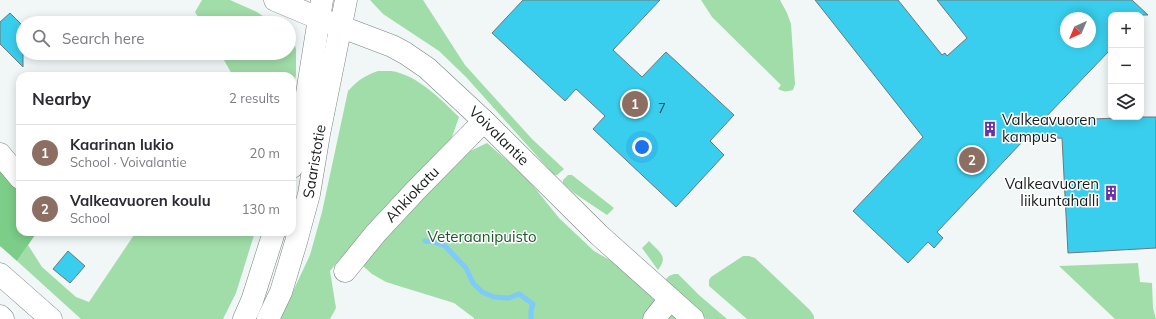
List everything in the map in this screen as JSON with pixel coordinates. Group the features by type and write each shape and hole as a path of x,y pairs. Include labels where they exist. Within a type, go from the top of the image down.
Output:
{"street":[{"name":"Voivalantie","path":"275,0 320,9 341,27 392,46 406,53 426,68 484,121 599,236 693,319"},
{"name":"Saaristotie","path":"268,319 281,292 309,194 319,134 346,0"},
{"name":"Saaristotie","path":"296,152 300,137 320,9"},
{"name":"Ahkiokatu","path":"346,272 376,233 484,121"},
{"path":"0,154 16,173"},
{"path":"244,319 252,301 273,236"},
{"path":"0,274 51,319"},
{"path":"654,319 670,299"},
{"path":"0,316 3,319"}],"green space":[{"path":"202,0 230,0 263,16 198,16 195,12"},
{"path":"370,0 423,0 465,65 532,139 564,169 557,175 554,175 466,77 439,51 383,14"},
{"path":"701,0 780,0 791,24 795,84 793,90 782,91 778,89 781,85 712,17"},
{"path":"224,60 296,60 296,72 231,72"},
{"path":"378,71 391,71 410,77 419,82 445,103 459,117 451,140 330,271 336,308 330,319 280,319 310,255 322,212 348,91 362,79"},
{"name":"Veteraanipuisto","path":"487,143 526,177 559,218 594,251 627,270 679,319 474,319 454,303 386,282 372,274 364,267 363,263 462,155"},
{"path":"0,161 16,181 16,236 34,236 17,261 0,246"},
{"path":"568,175 572,175 614,208 607,215 574,193 563,183 563,180"},
{"path":"133,236 254,236 236,293 223,319 81,319 17,261 28,245 42,267 76,297 89,302"},
{"path":"649,241 659,251 663,258 658,270 642,248"},
{"path":"743,256 755,258 810,310 814,316 814,319 747,319 709,286 709,280 711,277"},
{"path":"1138,263 1140,282 1152,283 1153,308 1156,319 1115,319 1059,266"},
{"path":"674,274 678,274 699,295 727,319 706,319 667,282 666,279"}],"building":[{"path":"523,0 660,0 613,50 642,77 666,52 734,115 710,141 724,155 676,207 593,129 605,116 576,89 565,101 492,33"},
{"name":"Valkeavuoren kampus","path":"815,0 898,0 942,55 945,53 947,56 967,38 937,0 1132,0 1148,15 1144,15 1144,12 1108,12 1108,52 1042,121 1108,118 1108,120 1144,120 1144,117 1156,117 1156,248 1068,253 1062,138 1024,140 937,232 943,238 934,248 928,242 908,263 853,211 923,137"},
{"path":"10,13 16,19 16,60 0,44 0,22"},
{"path":"16,60 23,60 23,67"},
{"path":"68,251 85,266 70,283 53,269"}],"waterway":[{"path":"425,241 434,242 445,246 466,268 473,283 482,292 494,297 509,298 519,294 533,304 531,319"}],"place":[{"name":"Kaarinan lukio","path":"635,104"},
{"name":"Valkeavuoren kampus","path":"990,129"},
{"name":"Valkeavuoren koulu","path":"972,160"},
{"name":"Valkeavuoren liikuntahalli","path":"1111,193"}]}
